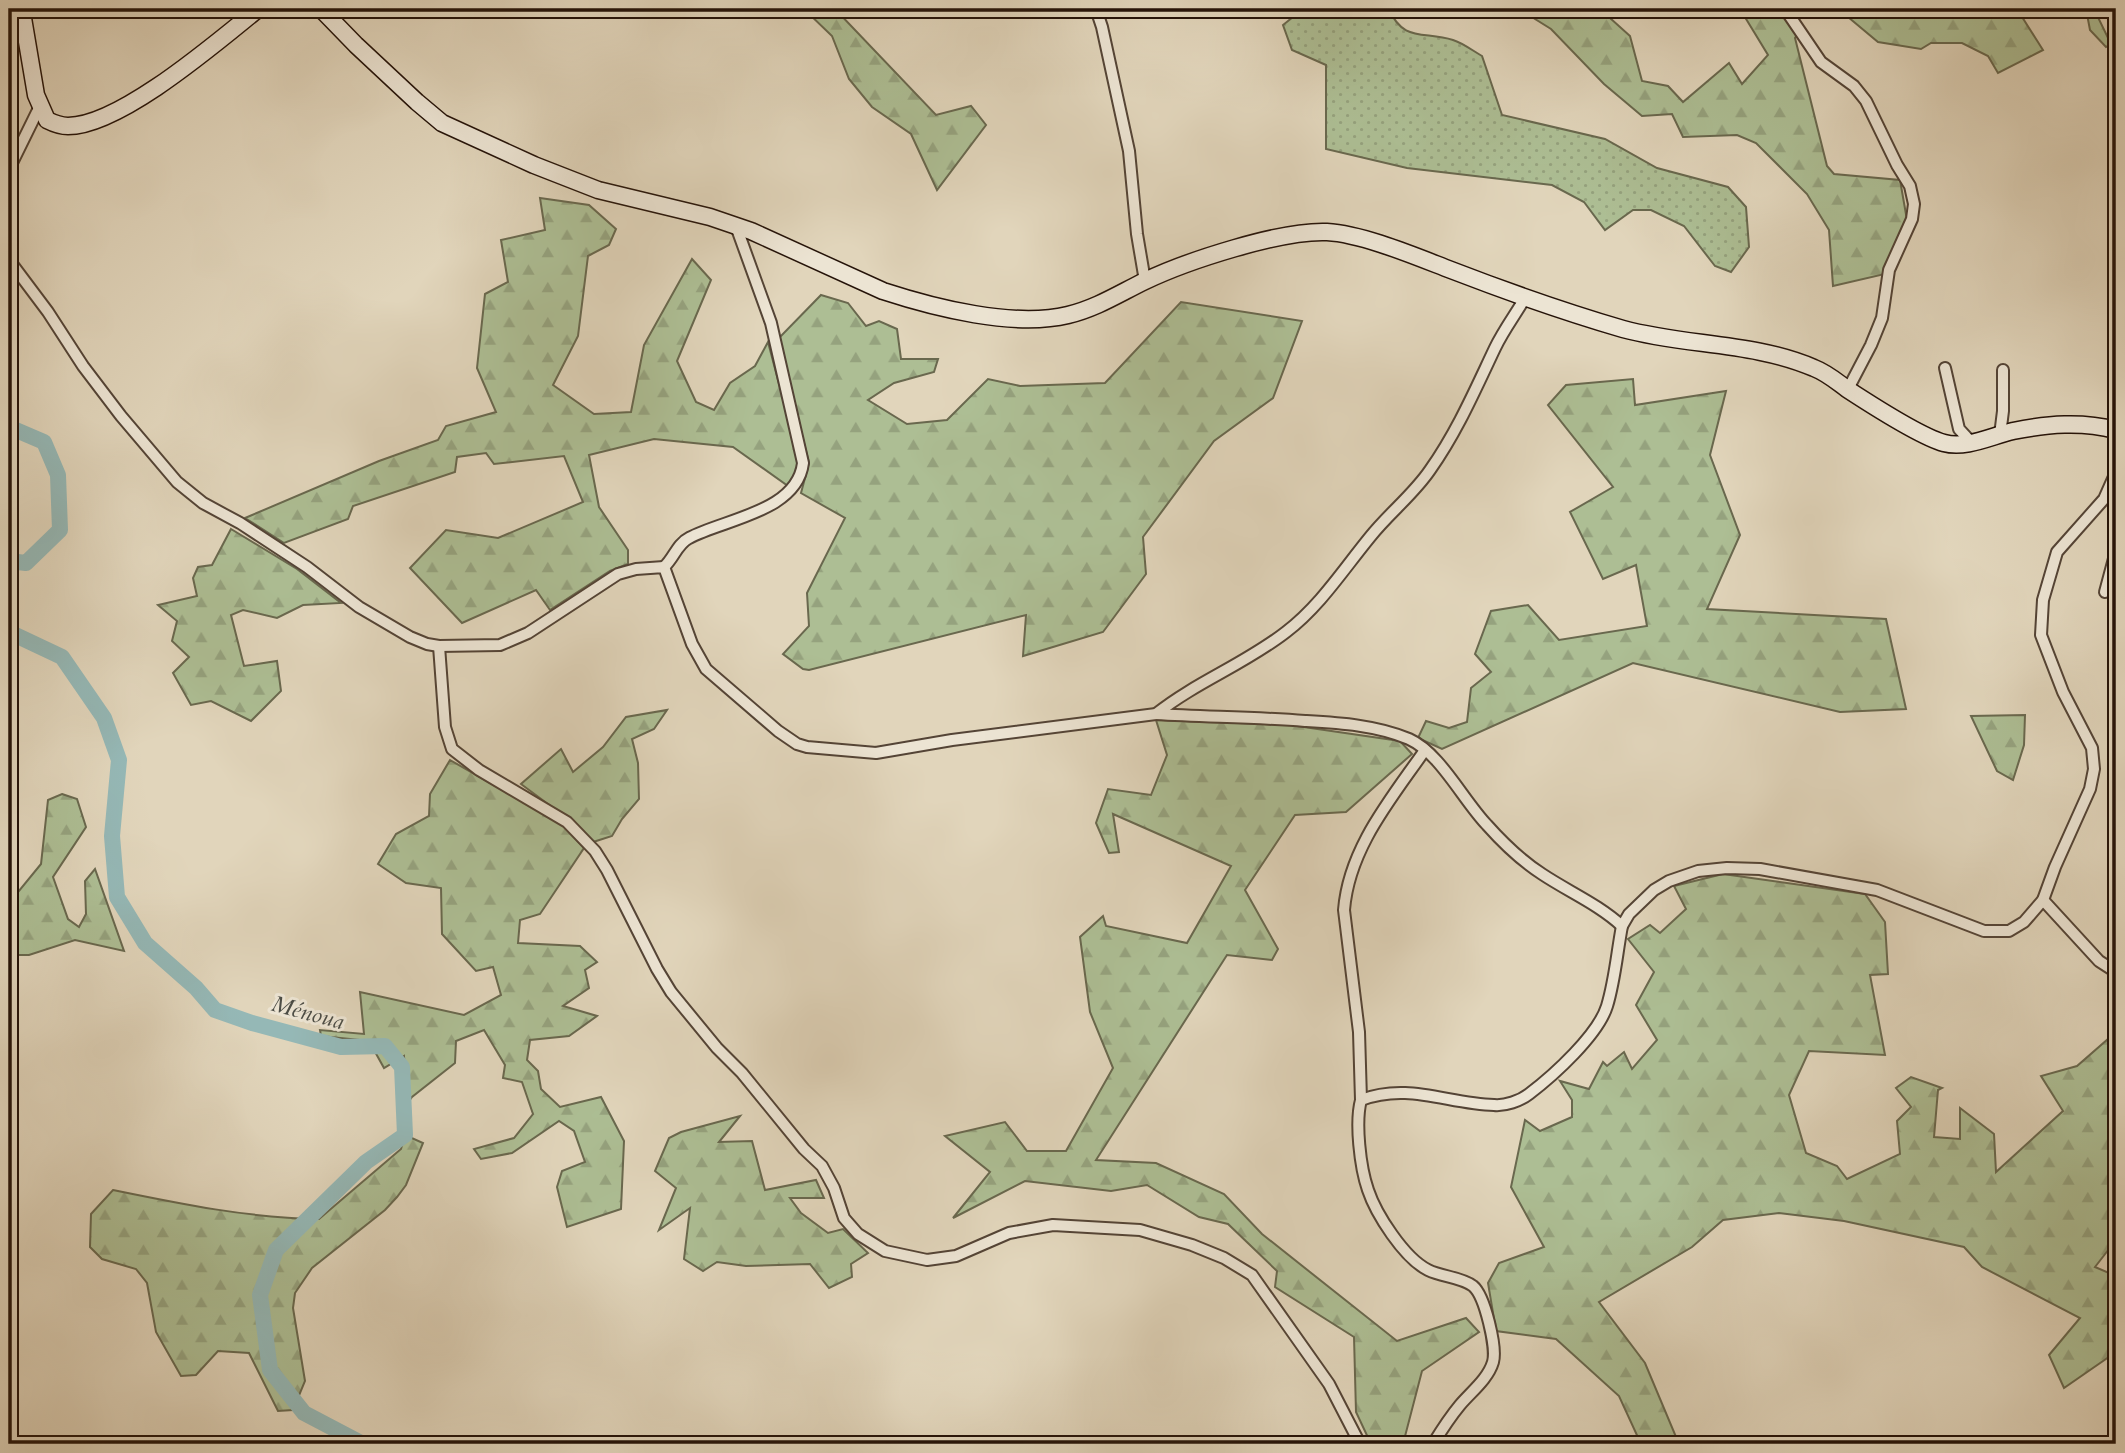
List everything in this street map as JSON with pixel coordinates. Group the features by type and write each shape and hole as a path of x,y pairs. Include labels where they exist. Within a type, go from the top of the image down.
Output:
{"street":[{"path":"18,12 40,106 47,120 67,126 110,114 147,94 258,9"},
{"path":"321,9 416,103 442,122 534,165 598,190 710,217 883,291 942,307 1005,318 1066,316 1101,304 1146,281 1186,265 1294,235 1330,232 1374,243 1525,298 1643,334 1747,350 1796,362 1825,373 1937,440 1954,444 1971,442 2060,424 2096,425 2116,430"},
{"path":"1096,9 1129,151 1137,234 1146,281"},
{"path":"1785,9 1821,62 1854,86 1866,101 1912,195 1912,219 1889,270 1882,318 1848,389"},
{"path":"9,169 40,106"},
{"path":"664,567 682,542 763,508 788,493 802,474 803,463 771,323 736,226"},
{"path":"9,260 121,416 168,474 192,496 240,523 307,567 379,620 410,637 439,646 492,646 508,642 528,633 618,574 636,569 664,567"},
{"path":"1156,714 1180,695 1286,632 1319,601 1372,534 1411,495 1429,472 1463,415 1495,347 1525,298"},
{"path":"1945,368 1959,429 1971,442"},
{"path":"2000,435 2003,370"},
{"path":"1361,1100 1402,1093 1423,1093 1496,1106 1527,1096 1574,1052 1594,1029 1606,1008 1622,926 1629,914 1654,890 1669,881 1699,871 1760,869 1877,890 1984,931 1998,932 2017,928 2043,900 2054,867 2090,789 2095,759 2063,692 2041,635 2043,600 2057,552 2104,499 2116,472"},
{"path":"2105,592 2116,551"},
{"path":"664,567 692,644 706,669 797,744 876,753 952,740 1071,727 1156,714 1341,723 1398,735 1426,750 1486,824 1539,873 1586,899 1622,926"},
{"path":"439,646 445,727 452,749 479,770 567,822 595,851 671,992 804,1149 822,1166 834,1188 844,1218 858,1234 886,1251 927,1260 956,1256 1021,1229 1053,1225 1140,1230 1192,1244 1224,1258 1252,1275 1329,1384 1360,1444"},
{"path":"1426,750 1378,818 1360,849 1346,890 1344,910 1359,1032 1361,1100 1358,1109 1362,1166 1368,1189 1388,1228 1407,1253 1427,1270 1473,1286 1478,1292 1494,1352 1491,1367 1433,1444"},
{"path":"2043,900 2099,961 2116,972"},
{"path":"1611,916 1629,914"}],"green space":[{"path":"804,9 835,9 936,115 971,106 986,125 937,190 911,134 872,107 849,79 832,36"},
{"path":"1303,9 1389,9 1401,27 1407,31 1460,43 1482,56 1502,115 1605,139 1657,168 1728,187 1746,207 1749,247 1731,272 1715,266 1684,226 1651,210 1633,210 1605,230 1584,202 1552,185 1407,168 1326,149 1326,65 1292,50 1283,25"},
{"path":"1519,9 1600,9 1630,36 1642,81 1668,86 1683,102 1729,63 1742,84 1768,55 1740,9 1780,9 1797,35 1795,38 1827,166 1834,174 1900,180 1907,220 1885,274 1833,286 1829,230 1807,194 1756,143 1737,135 1683,137 1672,114 1642,116 1604,84 1551,29"},
{"path":"1847,9 2017,9 2043,50 1998,73 1988,56 1962,43 1931,43 1921,49 1878,42 1848,17"},
{"path":"2086,9 2094,9 2111,44 2106,47 2090,30"},
{"path":"540,198 589,205 616,229 609,245 588,256 578,336 553,385 594,414 631,412 644,345 692,259 711,280 677,361 696,402 714,410 730,383 755,366 768,342 800,464 788,486 733,447 654,439 589,455 599,507 628,550 628,564 610,571 550,610 536,590 462,623 410,568 446,530 498,538 583,502 564,456 494,464 486,453 457,457 455,472 353,506 348,519 284,543 245,518 379,461 438,440 446,426 496,412 477,368 485,294 508,282 501,240 545,230"},
{"path":"821,295 848,303 866,326 879,321 897,329 901,359 938,359 934,372 894,383 868,400 907,424 947,420 988,379 1020,386 1105,383 1181,302 1302,321 1273,398 1214,441 1143,537 1146,574 1103,632 1023,656 1026,615 809,670 803,669 783,654 809,626 807,593 845,518 801,493 809,463 778,339"},
{"path":"1633,379 1635,405 1726,391 1710,455 1740,535 1707,609 1886,619 1906,709 1840,712 1633,663 1442,749 1418,738 1426,721 1449,728 1467,722 1471,688 1491,672 1475,654 1491,611 1528,605 1559,640 1647,626 1636,565 1603,579 1570,512 1613,487 1548,405 1566,385"},
{"path":"231,529 297,569 341,603 303,605 277,618 243,610 231,615 244,666 277,661 281,691 251,721 211,701 191,705 173,673 189,657 172,641 177,621 158,605 197,596 193,578 198,567 212,565"},
{"path":"667,710 654,729 632,739 638,763 639,799 612,836 593,842 568,819 521,784 561,749 573,772 603,747 626,717"},
{"path":"2025,715 2024,745 2013,780 1997,771 1971,716"},
{"path":"1156,720 1290,725 1400,741 1412,754 1346,812 1295,815 1245,890 1278,949 1272,960 1227,955 1096,1160 1156,1163 1224,1194 1262,1234 1397,1341 1466,1318 1479,1332 1422,1371 1403,1444 1371,1444 1356,1412 1354,1337 1275,1287 1277,1271 1228,1224 1199,1217 1147,1185 1111,1191 1025,1181 953,1218 990,1172 945,1136 1005,1122 1027,1151 1066,1151 1113,1068 1090,1012 1080,937 1103,916 1106,926 1187,943 1231,866 1113,814 1119,852 1109,853 1096,823 1108,789 1151,795 1167,755"},
{"path":"450,760 562,824 584,848 540,914 520,920 518,943 580,946 597,962 585,970 589,988 563,1006 597,1016 569,1036 530,1040 527,1060 538,1071 541,1089 560,1107 601,1097 624,1141 621,1209 567,1227 557,1187 562,1171 585,1162 574,1131 559,1121 512,1153 481,1159 474,1149 514,1138 533,1114 522,1082 503,1078 505,1065 484,1030 456,1041 455,1063 407,1104 404,1056 384,1068 369,1041 321,1036 320,1030 364,1034 360,992 464,1015 501,995 493,967 476,971 442,934 441,888 406,883 378,864 396,834 429,816 430,794"},
{"path":"62,794 77,799 86,827 53,877 68,919 79,927 86,914 85,881 95,869 124,951 75,940 29,955 9,955 9,903 41,864 48,800"},
{"path":"1723,874 1865,894 1885,922 1888,974 1870,975 1885,1055 1809,1051 1789,1095 1806,1153 1837,1166 1847,1179 1900,1154 1897,1121 1911,1107 1896,1088 1911,1077 1942,1088 1938,1090 1934,1137 1960,1139 1960,1108 1994,1134 1996,1172 2063,1111 2041,1076 2077,1066 2116,1032 2116,1240 2095,1267 2116,1276 2116,1352 2064,1388 2049,1355 2080,1318 1982,1267 1964,1247 1844,1221 1779,1213 1723,1220 1692,1247 1599,1302 1645,1363 1679,1444 1641,1444 1619,1396 1556,1339 1496,1331 1488,1283 1499,1263 1544,1247 1511,1187 1525,1120 1540,1131 1572,1117 1572,1100 1560,1081 1589,1089 1603,1062 1607,1066 1624,1052 1632,1069 1657,1040 1636,1005 1654,972 1628,939 1650,925 1660,933 1686,909 1674,886"},
{"path":"740,1116 719,1142 752,1141 765,1190 816,1180 824,1198 790,1198 801,1213 828,1233 843,1229 868,1253 851,1264 852,1277 829,1288 810,1264 746,1266 717,1262 703,1271 684,1259 690,1208 659,1230 676,1188 655,1171 669,1138 681,1132"},
{"path":"405,1135 423,1143 406,1185 385,1210 312,1268 295,1293 293,1308 305,1381 293,1410 278,1411 249,1353 218,1351 196,1375 181,1376 156,1332 147,1283 136,1269 102,1259 90,1247 91,1214 113,1190 241,1213 319,1219 401,1149"}],"waterway":[{"name":"Ménoua","path":"9,427 44,442 58,475 60,530 26,563 9,561"},
{"name":"Ménoua","path":"9,632 62,657 104,718 119,760 112,836 117,897 145,943 196,988 215,1010 341,1047 385,1046 402,1067 405,1135 366,1162 276,1250 260,1295 270,1370 304,1413 363,1444"}]}
